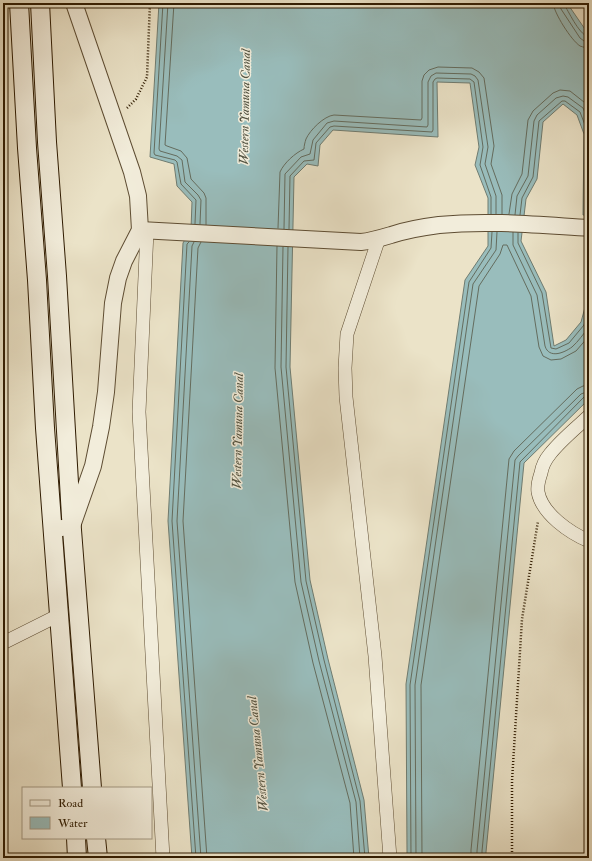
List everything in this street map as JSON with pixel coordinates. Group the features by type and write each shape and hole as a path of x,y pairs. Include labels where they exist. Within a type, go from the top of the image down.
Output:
{"main road":[{"path":"19,3 45,428 72,787"},
{"path":"40,3 47,142 57,276 72,526 92,787"},
{"path":"76,839 77,858"},
{"path":"96,839 98,858"}],"street":[{"path":"74,3 132,172 147,231 138,412 163,858"},
{"path":"147,231 361,242 437,225 467,223 586,228"},
{"path":"52,530 72,526 93,466 101,428 106,392 113,304 118,278 124,261 147,231"},
{"path":"379,238 347,334 345,368 346,396 375,656 390,858"},
{"path":"589,416 549,455 542,466 538,491 542,501 559,523 589,541"},
{"path":"3,643 58,614"}],"path":[{"path":"114,122 136,99 147,77 150,3"},
{"path":"512,858 512,781 522,619 542,501"}],"water":[{"name":"Western Yamuna Canal","path":"159,3 567,3 589,35 589,215 583,215 584,134 577,115 563,104 543,122 537,179 526,199 521,241 546,292 554,346 566,340 581,322 587,300 589,300 589,399 524,463 486,858 407,858 406,684 465,280 488,246 488,198 475,165 479,147 470,83 437,82 438,137 333,130 320,145 318,166 307,164 294,177 290,367 310,580 328,659 364,800 369,858 192,858 168,521 183,243 191,229 192,202 177,186 174,164 150,157"}]}
